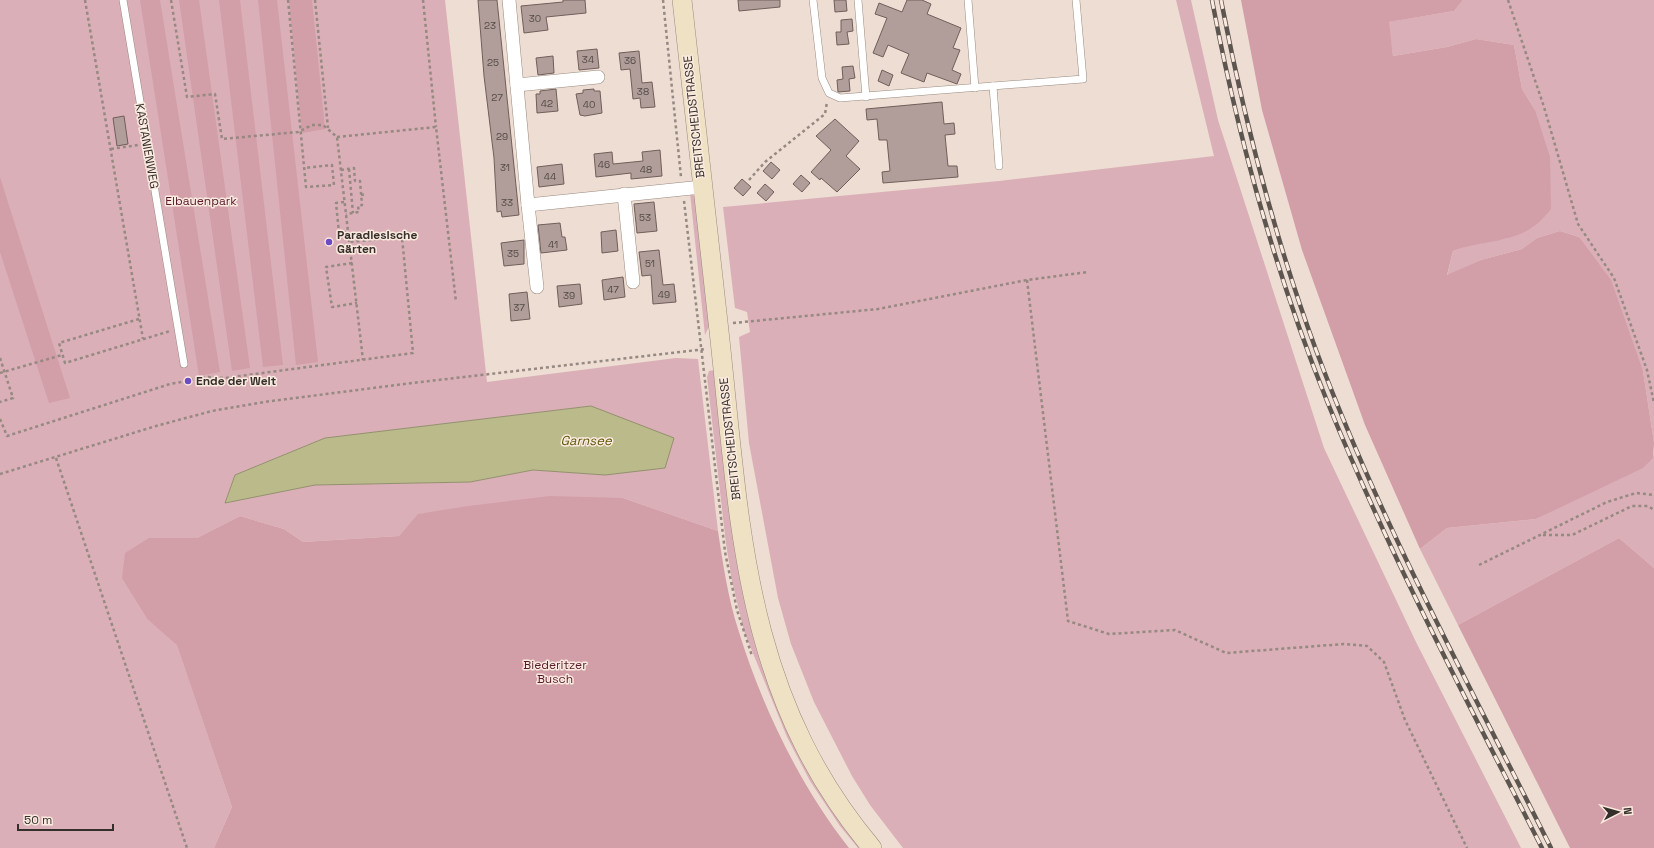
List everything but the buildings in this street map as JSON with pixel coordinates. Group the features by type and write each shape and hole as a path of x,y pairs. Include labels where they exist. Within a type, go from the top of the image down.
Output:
{"street":[{"path":"509,0 536,288"},
{"name":"BREITSCHEIDSTRASSE","path":"682,0 740,521 749,580 764,645 783,699 807,751 829,790 851,822 872,848"},
{"path":"517,85 598,77"},
{"path":"528,205 702,187"},
{"path":"624,194 633,282"}],"lane":[{"name":"KASTANIENWEG","path":"122,0 184,364"},
{"path":"813,0 822,78 829,93 840,98 1083,79 1076,0"},
{"path":"858,0 866,96"},
{"path":"968,0 975,88"},
{"path":"993,86 999,166"}],"path":[{"path":"85,0 143,339"},
{"path":"171,0 186,97 215,94 222,139 300,131 312,125 323,125 337,137 363,360"},
{"path":"288,0 300,131 306,187 334,185 332,165 304,168"},
{"path":"315,0 328,128"},
{"path":"423,0 456,302"},
{"name":"BREITSCHEIDSTRASSE","path":"663,0 682,188 702,359"},
{"path":"1508,0 1544,107 1578,224 1614,278 1647,370 1654,402"},
{"path":"749,180 766,162 824,114 829,93"},
{"path":"337,137 436,127"},
{"path":"111,149 147,144"},
{"path":"341,170 354,168 355,181 360,181 362,205 358,206 359,212 346,214"},
{"path":"349,169 353,213"},
{"path":"361,195 366,194"},
{"path":"344,202 336,203 336,211 339,233 348,232"},
{"path":"0,419 7,436 170,384 208,377 225,378 413,353 402,237 349,242"},
{"path":"352,263 326,267 332,306 357,303"},
{"path":"718,324 878,309 1027,280 1088,272"},
{"path":"1027,280 1068,620 1108,634 1175,630 1226,653 1344,644 1367,646 1384,662 1404,720 1467,848"},
{"path":"139,319 59,343 65,363 179,328"},
{"path":"0,474 184,418 264,402 419,382 693,351"},
{"path":"0,373 62,355"},
{"path":"0,358 13,398 0,402"},
{"path":"56,458 188,848"},
{"path":"1479,565 1607,502 1636,493 1654,496"},
{"path":"1542,535 1572,535 1632,506 1648,506 1654,510"}],"green space":[{"name":"Elbauenpark","path":"0,0 445,0 487,382 676,358 698,359 718,531 623,498 419,514 399,536 303,542 284,529 240,516 197,538 149,538 148,620 177,644 232,807 214,848 0,848","holes":["591,406 605,475 533,470 470,482 315,485 225,503 235,475 325,438"]},
{"path":"140,0 160,0 220,372 199,376"},
{"path":"179,0 199,0 250,368 232,371"},
{"path":"219,0 240,0 283,365 263,367"},
{"path":"258,0 277,0 318,362 296,365"},
{"path":"289,0 312,0 325,129 302,133"},
{"path":"1176,0 1191,0 1218,120 1324,448 1416,642 1521,848 903,848 870,805 852,776 814,702 791,644 778,598 749,443 739,337 750,332 747,312 735,308 723,207 999,181 1214,156"},
{"path":"1241,0 1463,0 1454,11 1389,22 1393,56 1447,47 1476,39 1514,45 1522,89 1535,110 1550,157 1551,209 1538,223 1524,232 1504,239 1473,245 1453,251 1447,275 1481,260 1522,249 1537,238 1560,231 1579,237 1611,280 1643,371 1654,443 1653,458 1643,468 1536,519 1447,528 1420,549 1365,425 1302,250 1262,110"},
{"path":"1463,0 1654,0 1654,443 1643,371 1579,237 1560,231 1537,238 1522,249 1481,260 1447,276 1453,251 1467,246 1508,238 1533,227 1535,110 1522,89 1514,45 1476,39 1447,47 1393,56 1388,22 1454,11"},
{"path":"0,177 70,398 49,403 0,252"},
{"path":"690,193 695,197 710,324 705,335"},
{"path":"714,370 755,635 864,848 858,848 840,826 810,781 787,737 744,631 732,581 726,544 707,377 709,371"},
{"path":"1654,452 1654,568 1619,538 1458,625 1420,549 1447,528 1536,519 1653,458"},
{"name":"Biederitzer Busch","path":"550,496 623,498 718,531 731,605 747,658 758,687 798,772 831,824 849,848 214,848 232,807 177,645 148,620 122,578 125,553 149,538 197,538 240,516 284,529 303,542 399,536 418,514"},
{"path":"1619,538 1654,568 1654,848 1570,848 1458,625"}],"water":[{"name":"Garnsee","path":"591,406 674,438 665,468 605,475 533,470 470,482 315,485 225,503 235,475 325,438"}],"railway":[{"path":"1212,0 1222,51 1246,153 1260,204 1291,303 1327,401 1402,571 1542,848"},
{"path":"1221,0 1261,177 1287,264 1316,350 1341,414 1397,540 1457,664 1551,848"}],"place":[{"name":"Paradiesische Gärten","path":"329,242"},
{"name":"Ende der Welt","path":"188,381"}]}
